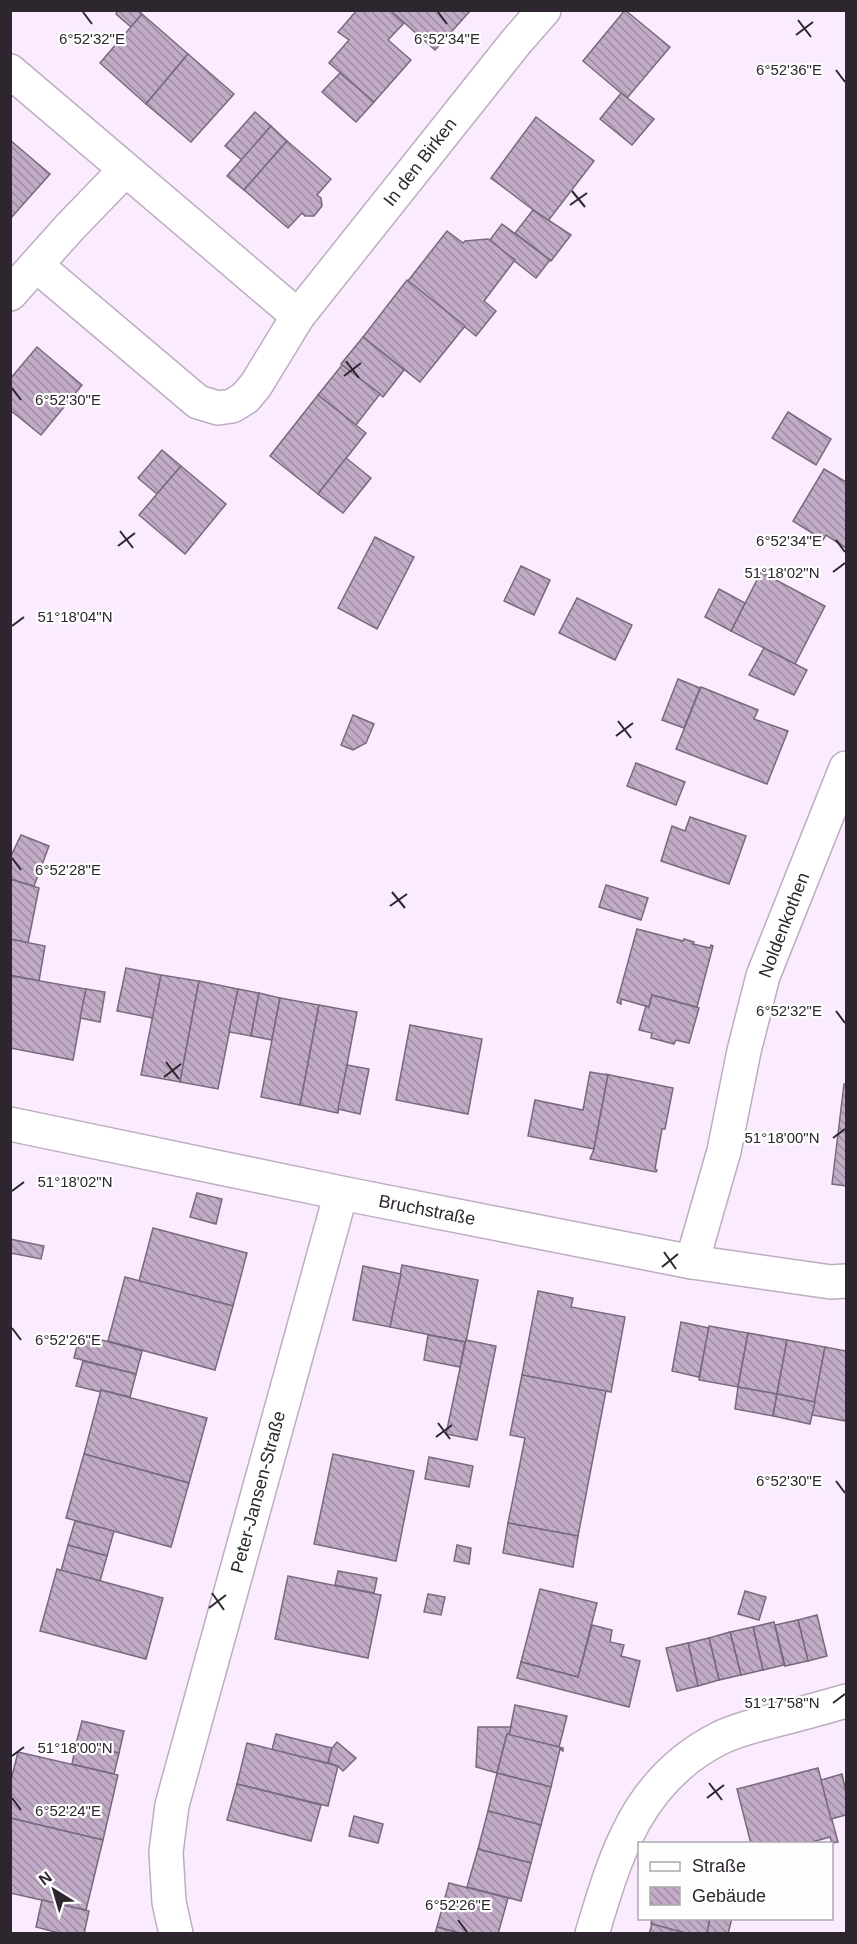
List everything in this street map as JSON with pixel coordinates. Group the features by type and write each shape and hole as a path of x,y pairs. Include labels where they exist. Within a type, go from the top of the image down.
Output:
{"street":[{"name":"In den Birken","path":"36,265 198,402 218,408 232,406 245,398 256,385 298,316 544,10"},
{"path":"10,71 298,316"},
{"path":"10,294 125,170"},
{"name":"Noldenkothen","path":"692,1262 724,1151 744,1051 763,976 846,768"},
{"name":"Bruchstraße","path":"10,1124 340,1193 692,1262 831,1282 846,1281"},
{"name":"Peter-Jansen-Straße","path":"176,1934 169,1902 166,1852 172,1805 340,1193"},
{"path":"592,1934 611,1869 628,1830 647,1799 671,1772 697,1752 739,1730 846,1701"}],"building":[{"path":"118,10 138,10 142,14 131,27 116,14"},
{"path":"357,10 390,10 404,23 388,40 411,60 374,102 329,63 349,40 338,32"},
{"path":"390,10 471,10 435,50"},
{"path":"625,10 670,47 627,98 583,61"},
{"path":"142,14 188,54 146,104 100,63"},
{"path":"188,54 234,94 191,142 146,104"},
{"path":"340,73 374,102 356,122 322,92"},
{"path":"621,93 654,119 632,145 600,119"},
{"path":"255,112 271,126 242,160 225,146"},
{"path":"536,117 594,161 548,221 491,178"},
{"path":"271,126 287,141 244,190 227,176"},
{"path":"10,140 50,174 10,219"},
{"path":"287,141 331,179 317,195 321,198 322,206 314,216 305,216 302,213 288,228 244,190"},
{"path":"533,210 571,235 551,261 515,233"},
{"path":"502,224 550,260 536,278 489,241"},
{"path":"447,231 463,243 488,239 515,260 484,301 496,311 476,336 408,281"},
{"path":"407,280 465,326 420,382 363,337"},
{"path":"363,337 404,370 383,397 341,364"},
{"path":"37,347 82,385 41,435 10,410 10,379"},
{"path":"342,365 380,394 356,425 318,395"},
{"path":"318,395 366,433 318,494 270,456"},
{"path":"788,412 831,439 816,465 772,438"},
{"path":"162,450 181,466 157,494 138,478"},
{"path":"346,458 371,478 343,513 318,494"},
{"path":"181,466 226,504 185,554 139,515"},
{"path":"824,469 846,482 846,548 826,535 823,540 793,521"},
{"path":"375,537 414,557 377,629 338,608"},
{"path":"521,566 550,580 534,615 504,601"},
{"path":"761,572 825,606 795,664 731,631"},
{"path":"719,589 745,603 731,631 705,617"},
{"path":"577,598 632,625 615,660 559,633"},
{"path":"764,648 807,670 794,695 749,675"},
{"path":"678,679 700,688 684,728 662,720"},
{"path":"701,687 758,710 754,719 788,731 767,784 676,749"},
{"path":"353,715 374,724 366,743 353,750 341,745"},
{"path":"636,763 685,782 676,805 627,786"},
{"path":"690,817 746,836 729,884 661,861 672,826 685,831"},
{"path":"21,835 49,846 34,886 10,879 10,858"},
{"path":"10,879 39,888 28,943 10,939"},
{"path":"606,885 648,898 641,920 599,907"},
{"path":"637,929 683,941 684,939 710,948 711,945 713,946 697,1007 652,995 649,1007 621,999 621,1004 617,1002"},
{"path":"10,939 45,946 39,981 10,975"},
{"path":"126,968 161,975 153,1018 117,1011"},
{"path":"161,975 199,981 180,1082 141,1075"},
{"path":"12,976 86,989 73,1060 10,1048"},
{"path":"199,981 238,989 218,1089 180,1082"},
{"path":"86,989 105,992 100,1022 80,1018"},
{"path":"238,989 259,993 251,1036 229,1032"},
{"path":"259,993 280,998 272,1040 251,1036"},
{"path":"652,995 699,1008 689,1043 676,1040 674,1044 651,1038 652,1033 639,1030"},
{"path":"280,998 319,1005 300,1105 261,1097"},
{"path":"319,1005 357,1012 338,1113 300,1105"},
{"path":"410,1025 482,1039 468,1114 396,1100"},
{"path":"347,1065 369,1069 360,1114 338,1109"},
{"path":"590,1072 608,1075 594,1149 528,1136 535,1100 583,1110"},
{"path":"605,1074 673,1088 665,1129 662,1129 656,1172 590,1159 594,1149 608,1075"},
{"path":"844,1084 846,1084 846,1186 832,1184"},
{"path":"197,1193 222,1199 216,1224 190,1217"},
{"path":"153,1228 247,1253 233,1306 139,1281"},
{"path":"10,1239 44,1246 41,1259 10,1253"},
{"path":"402,1265 478,1280 466,1342 390,1327"},
{"path":"363,1266 401,1274 390,1327 353,1320"},
{"path":"125,1277 233,1306 215,1370 108,1341"},
{"path":"538,1291 573,1298 571,1307 625,1317 611,1392 522,1375"},
{"path":"681,1322 709,1328 699,1377 672,1371"},
{"path":"709,1326 748,1333 738,1387 699,1380"},
{"path":"748,1333 787,1340 777,1394 738,1387"},
{"path":"80,1334 142,1351 136,1374 74,1358"},
{"path":"428,1335 465,1342 460,1367 424,1360"},
{"path":"466,1340 496,1346 477,1440 446,1434"},
{"path":"787,1340 825,1347 815,1402 777,1394"},
{"path":"825,1347 846,1351 846,1421 812,1415"},
{"path":"83,1361 136,1374 130,1397 76,1386"},
{"path":"522,1375 606,1391 578,1536 508,1523 525,1438 510,1435"},
{"path":"738,1387 777,1394 773,1416 735,1409"},
{"path":"101,1390 207,1418 189,1483 84,1454"},
{"path":"777,1394 815,1402 810,1424 773,1416"},
{"path":"84,1454 189,1483 171,1547 66,1518"},
{"path":"333,1454 414,1471 396,1561 314,1544"},
{"path":"429,1457 473,1466 469,1487 425,1479"},
{"path":"75,1521 114,1531 107,1556 68,1545"},
{"path":"508,1523 578,1536 573,1567 503,1553"},
{"path":"68,1545 107,1556 100,1581 61,1571"},
{"path":"457,1545 471,1548 469,1564 454,1561"},
{"path":"57,1569 163,1598 146,1659 40,1631"},
{"path":"338,1571 377,1578 374,1593 335,1585"},
{"path":"288,1576 381,1595 368,1658 275,1639"},
{"path":"540,1589 597,1603 578,1677 521,1662"},
{"path":"745,1591 766,1597 759,1620 738,1614"},
{"path":"428,1594 445,1597 441,1615 424,1612"},
{"path":"817,1615 827,1656 808,1661 798,1620"},
{"path":"798,1620 808,1661 785,1666 775,1625"},
{"path":"774,1622 784,1665 763,1670 753,1627"},
{"path":"592,1625 612,1630 610,1642 624,1645 621,1656 640,1661 629,1707 517,1678 521,1662 578,1677"},
{"path":"753,1627 763,1670 741,1675 730,1632"},
{"path":"730,1632 741,1675 719,1680 709,1638"},
{"path":"709,1638 719,1680 698,1686 688,1643"},
{"path":"688,1643 698,1686 677,1691 666,1648"},
{"path":"515,1705 567,1716 559,1747 509,1735"},
{"path":"82,1721 124,1731 119,1753 76,1744"},
{"path":"478,1727 511,1727 497,1773 476,1767"},
{"path":"276,1734 332,1748 328,1763 272,1750"},
{"path":"507,1734 563,1748 563,1751 560,1749 551,1787 497,1773"},
{"path":"337,1742 356,1758 343,1771 338,1766 328,1763 332,1748"},
{"path":"247,1743 338,1766 328,1806 237,1784"},
{"path":"76,1744 119,1753 114,1774 72,1764"},
{"path":"18,1752 118,1775 103,1840 10,1818 10,1784"},
{"path":"818,1768 838,1842 832,1842 830,1837 812,1842 750,1842 737,1789"},
{"path":"497,1773 551,1787 541,1825 488,1811"},
{"path":"842,1774 846,1792 846,1815 831,1819 821,1780"},
{"path":"237,1784 321,1805 311,1841 227,1820"},
{"path":"488,1811 541,1825 531,1863 478,1849"},
{"path":"354,1816 383,1824 378,1843 349,1836"},
{"path":"10,1818 103,1840 86,1910 10,1893"},
{"path":"478,1849 531,1863 521,1901 467,1887"},
{"path":"449,1883 508,1898 498,1934 463,1934 437,1927"},
{"path":"42,1900 89,1911 84,1934 63,1934 36,1927"},
{"path":"652,1920 710,1920 707,1934 689,1934 651,1924"},
{"path":"710,1920 732,1920 728,1934 707,1934"},
{"path":"652,1924 689,1934 649,1934"},
{"path":"437,1927 463,1934 435,1934"}]}
